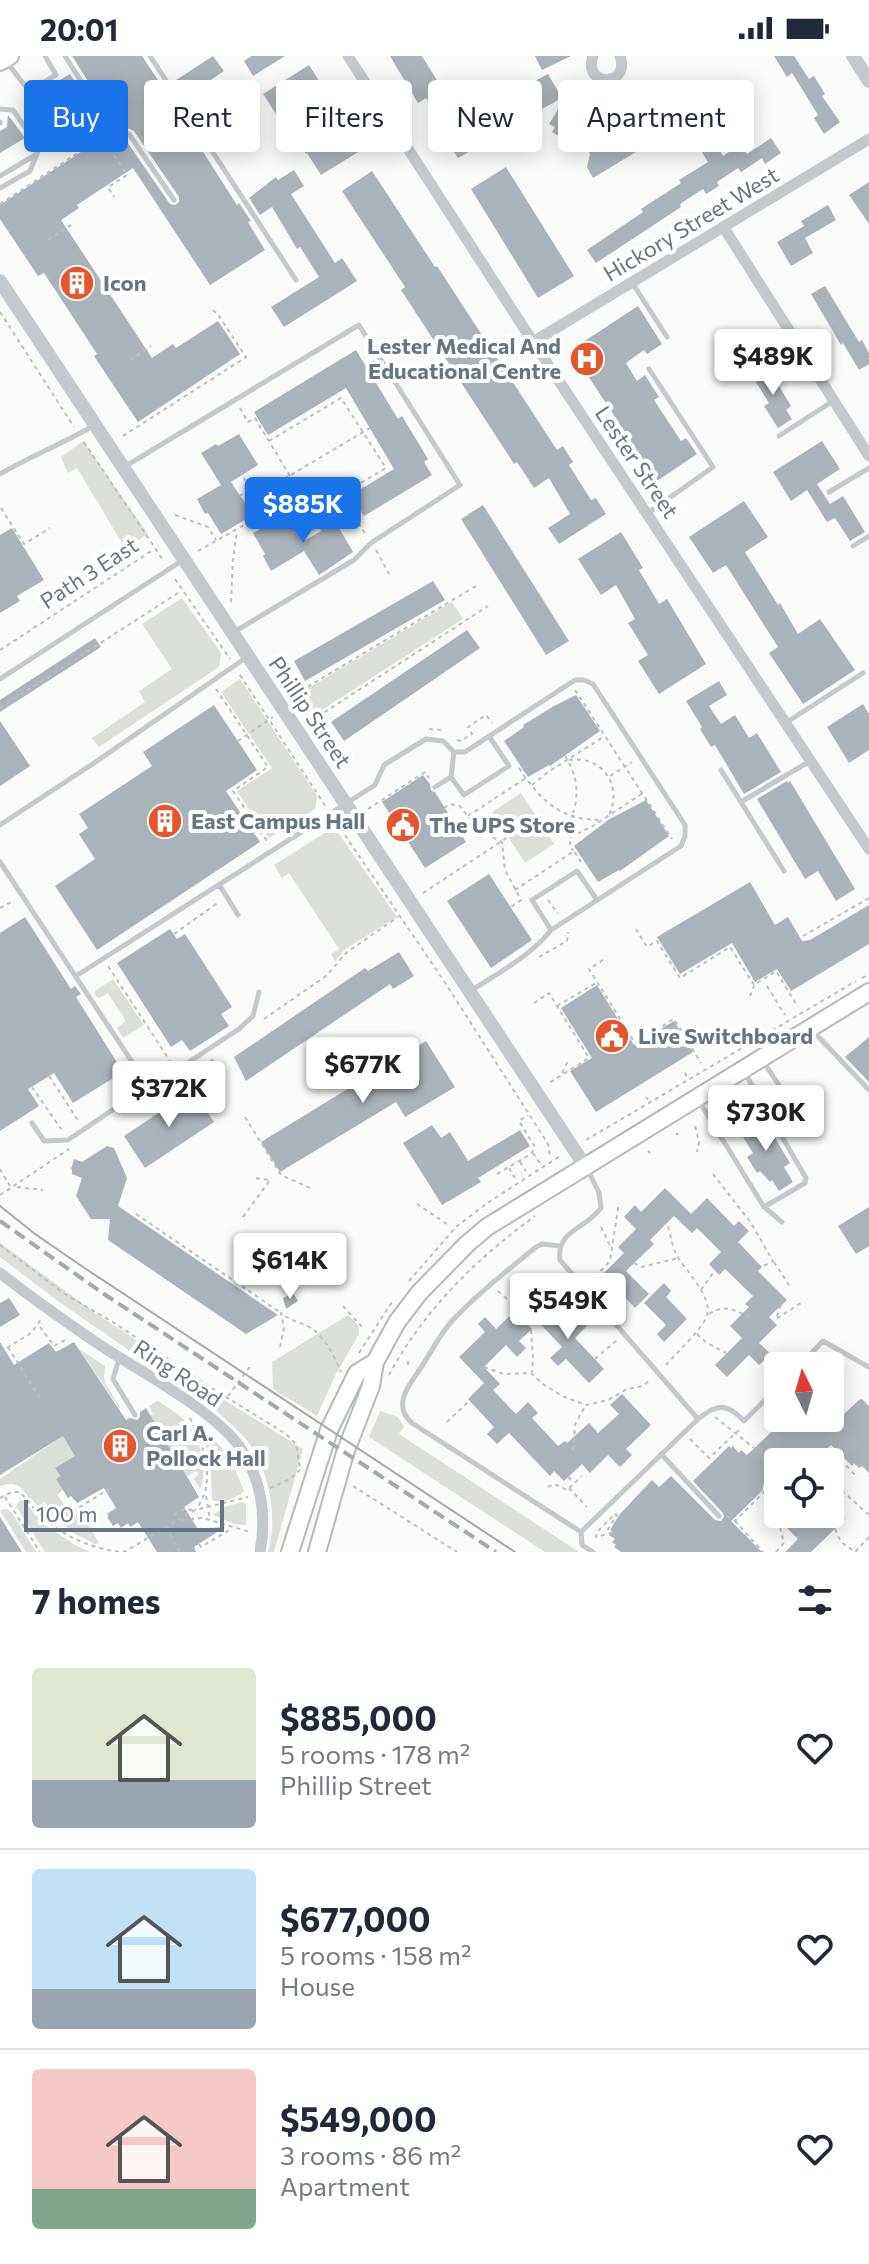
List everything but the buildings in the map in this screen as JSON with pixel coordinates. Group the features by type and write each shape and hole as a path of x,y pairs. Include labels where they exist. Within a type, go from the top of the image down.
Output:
{"main road":[{"path":"317,1552 345,1453 371,1386 375,1362 408,1306 467,1244 487,1227 869,992"},
{"path":"290,1552 329,1430 357,1373 375,1362"}],"street":[{"name":"Lester Street","path":"348,56 533,342 869,849"},
{"path":"593,56 591,65 594,74 602,80 616,77 622,64 620,56"},
{"path":"853,56 869,81"},
{"name":"Hickory Street West","path":"533,342 869,139"},
{"path":"724,228 869,456"},
{"name":"Phillip Street","path":"0,281 232,633 240,661 283,710 585,1166"},
{"name":"Ring Road","path":"0,1273 195,1407 240,1447 260,1492 263,1528 260,1552"}],"lane":[{"path":"45,56 56,75 48,80"},
{"path":"65,56 110,127 129,134 174,200"},
{"path":"150,56 296,280"},
{"path":"4,58 24,84"},
{"path":"0,109 13,110 39,148 30,171 0,188"},
{"path":"0,176 37,154"},
{"path":"633,283 667,337"},
{"path":"123,467 359,325 460,485 371,543 354,560 232,633"},
{"path":"647,514 713,467 649,369"},
{"path":"779,436 834,400"},
{"path":"0,474 95,425"},
{"path":"829,492 869,468"},
{"path":"853,546 869,536"},
{"path":"0,679 184,560"},
{"path":"0,825 240,661"},
{"path":"786,723 863,673"},
{"path":"76,976 375,785 384,765 426,739 443,741 454,752 465,752 575,680 589,681 685,825 681,846 551,930 529,953 469,992"},
{"path":"454,752 451,777 464,795 509,766 489,736"},
{"path":"741,802 811,761"},
{"path":"721,770 784,871"},
{"path":"435,787 451,777"},
{"path":"1,867 148,1086"},
{"path":"551,930 532,900 577,871 597,900"},
{"path":"220,886 238,915"},
{"path":"32,1123 44,1141 68,1140 233,1034 253,1016 259,992"},
{"path":"810,1027 869,1090"},
{"path":"761,1057 809,1131"},
{"path":"743,1068 806,1178 805,1183 764,1207"},
{"path":"696,1097 764,1207 782,1222"},
{"path":"585,1166 599,1193 601,1208 594,1217 567,1235 559,1246 560,1260 698,1419"},
{"path":"559,1246 542,1244 536,1247 449,1324 402,1400 405,1417 581,1532"},
{"path":"812,1352 823,1341 842,1352"},
{"path":"844,1353 869,1367"},
{"path":"120,1358 113,1379 135,1415"},
{"path":"581,1532 708,1411 719,1407 733,1409 744,1421 764,1401"},
{"path":"661,1454 719,1516"},
{"path":"581,1532 582,1545 593,1552"}],"path":[{"path":"0,204 102,137 127,175 108,187 114,197"},
{"path":"48,240 71,225"},
{"path":"123,436 246,357 217,313 209,308"},
{"path":"130,360 151,346"},
{"path":"269,441 341,398 363,432 386,468 307,515 284,479 290,476 363,432 370,428"},
{"path":"236,399 248,422 255,418 290,476"},
{"path":"241,473 265,514"},
{"path":"258,501 287,484"},
{"path":"239,496 251,490"},
{"path":"270,494 278,506"},
{"path":"341,495 353,516"},
{"path":"198,551 278,506 289,508 302,528"},
{"path":"1,508 24,544 50,528"},
{"path":"175,515 208,527 217,541"},
{"path":"293,533 309,523 316,534"},
{"path":"231,602 238,530"},
{"name":"Path 3 East","path":"0,650 155,549 161,557"},
{"path":"294,695 476,586"},
{"path":"0,708 182,589 240,661 269,720 444,981 548,1144 551,1159 471,1215"},
{"path":"311,721 488,606"},
{"path":"575,690 673,840"},
{"path":"219,695 268,767 233,791 274,851"},
{"path":"238,741 283,710"},
{"path":"601,820 571,816 548,804 531,786 605,736"},
{"path":"565,756 576,784 568,837 582,864"},
{"path":"609,777 635,760"},
{"path":"568,761 592,762 605,771 615,792 608,817"},
{"path":"368,809 422,774"},
{"path":"467,816 526,778"},
{"path":"568,837 608,817 643,793"},
{"path":"444,808 450,804 460,806 485,835 502,842"},
{"path":"423,893 508,837"},
{"path":"502,842 505,870 521,900 511,907"},
{"path":"515,890 574,851"},
{"path":"0,908 21,895"},
{"path":"174,934 227,897"},
{"path":"803,936 869,898"},
{"path":"547,899 559,916"},
{"path":"636,929 647,947 657,941 680,978 730,947 754,985"},
{"path":"103,959 176,1070"},
{"path":"603,960 589,969 635,1043 674,1019 701,1063"},
{"path":"750,996 754,985 776,971 798,1007"},
{"path":"594,1135 869,974"},
{"path":"557,1006 597,982"},
{"path":"767,986 785,1015"},
{"path":"534,1003 549,993 589,1058 549,1083"},
{"path":"563,1074 561,1072 569,1059"},
{"path":"212,1061 217,1065"},
{"path":"49,1076 84,1130"},
{"path":"32,1087 68,1140"},
{"path":"497,1174 520,1161 535,1147 519,1121 529,1114"},
{"path":"245,1117 281,1175 310,1188"},
{"path":"695,1126 699,1142 697,1152"},
{"path":"532,1152 540,1163"},
{"path":"520,1161 526,1171"},
{"path":"509,1167 515,1178"},
{"path":"0,1169 12,1187"},
{"path":"713,1174 751,1223 791,1288"},
{"path":"243,1217 270,1180 281,1175"},
{"path":"254,1178 270,1180"},
{"path":"0,1195 12,1187 43,1190"},
{"path":"581,1286 610,1260 619,1203"},
{"path":"417,1204 447,1224"},
{"path":"136,1214 291,1321 311,1328 332,1351 341,1373"},
{"path":"667,1223 676,1254 707,1302 708,1315"},
{"path":"601,1227 612,1249"},
{"path":"0,1245 63,1293 116,1324 294,1441 300,1470 290,1479 269,1489"},
{"path":"634,1263 642,1267 680,1258"},
{"path":"610,1260 614,1264"},
{"path":"762,1267 773,1261"},
{"path":"701,1291 715,1270"},
{"path":"492,1284 515,1306 530,1304 568,1272"},
{"path":"534,1301 540,1308"},
{"path":"781,1305 776,1319 801,1303"},
{"path":"343,1306 364,1329"},
{"path":"484,1367 504,1374 531,1373 562,1396 586,1405 643,1386 717,1309 735,1308 750,1317"},
{"path":"280,1347 284,1328 281,1313"},
{"path":"0,1352 31,1333 42,1317"},
{"path":"38,1325 54,1346 71,1337"},
{"path":"531,1330 531,1373"},
{"path":"696,1333 726,1353"},
{"path":"595,1359 624,1335"},
{"path":"8,1347 42,1402"},
{"path":"227,1397 252,1364"},
{"path":"207,1394 213,1389"},
{"path":"447,1422 469,1401"},
{"path":"573,1450 575,1425 586,1405"},
{"path":"708,1411 754,1448"},
{"path":"190,1414 203,1449 210,1520"},
{"path":"684,1433 709,1458 744,1421"},
{"path":"844,1463 855,1475"},
{"path":"548,1487 551,1484 567,1490 582,1476"},
{"path":"568,1477 575,1483"},
{"path":"51,1525 114,1486"},
{"path":"352,1486 457,1552"},
{"path":"569,1488 587,1507"},
{"path":"0,1498 15,1491 23,1495 51,1525 82,1542 126,1552 195,1510 206,1494"},
{"path":"735,1521 764,1492"},
{"path":"844,1493 869,1515"},
{"path":"4,1496 40,1552"},
{"path":"177,1522 173,1514 185,1509 207,1508 252,1496"},
{"path":"615,1514 607,1531 611,1533 596,1537 597,1532 615,1514"},
{"path":"719,1516 725,1515 735,1521 763,1552"},
{"path":"177,1522 191,1518 210,1520 251,1532"},
{"path":"166,1528 180,1551"},
{"path":"199,1544 201,1547 232,1528"},
{"path":"776,1552 784,1543 780,1528"},
{"path":"835,1529 841,1542 855,1552 869,1537"}],"shaded area":[{"path":"83,441 148,534 125,548 77,468 68,473 61,457"},
{"path":"182,598 221,653 219,667 99,747 92,738 145,702 139,691 172,669 142,624"},
{"path":"452,602 463,619 314,715 300,693"},
{"path":"240,679 317,796 315,809 269,838 237,791 272,768 221,692"},
{"path":"521,793 554,844 525,863 492,812"},
{"path":"334,827 397,917 344,950 335,962 331,954 339,949 289,873 282,878 274,865"},
{"path":"113,979 144,1025 123,1038 117,1028 126,1021 108,993 99,998 95,995 95,991"},
{"path":"0,1243 98,1315 203,1383 204,1390 186,1390 58,1301 0,1257"},
{"path":"348,1315 358,1326 359,1334 317,1416 273,1389 272,1362"},
{"path":"79,1349 105,1366 106,1385 119,1408"},
{"path":"216,1395 303,1449 274,1552 268,1552 272,1515 269,1490 261,1465 247,1440 209,1405"},
{"path":"158,1401 182,1418 195,1435 202,1453 204,1472 200,1489 194,1479 199,1473 195,1471 187,1477 150,1416 153,1414 149,1406"},
{"path":"380,1411 398,1417 404,1427 399,1434 579,1552 545,1552 369,1437"},
{"path":"67,1433 75,1456 55,1469 60,1476 56,1479 63,1490 57,1495 66,1507 52,1515 39,1508 17,1485 0,1486 0,1479"},
{"path":"206,1433 225,1452 244,1491 229,1500 212,1500 211,1469 203,1436"},
{"path":"23,1500 45,1525 90,1552 45,1552 16,1506"},
{"path":"242,1502 246,1504 246,1525 234,1524 213,1515 224,1507"},
{"path":"87,1507 91,1515 85,1519 99,1543 95,1544 68,1530 66,1525 68,1518"},
{"path":"7,1509 36,1552 26,1552 0,1510"}],"tram line":[{"path":"0,1206 83,1267 515,1552"}],"railway":[{"path":"0,1221 104,1294 496,1552"}],"place":[{"name":"Icon","path":"77,283"},
{"name":"Lester Medical And Educational Centre","path":"587,359"},
{"name":"East Campus Hall","path":"165,821"},
{"name":"The UPS Store","path":"403,825"},
{"name":"Live Switchboard","path":"612,1036"},
{"name":"Carl A. Pollock Hall","path":"120,1446"}]}
